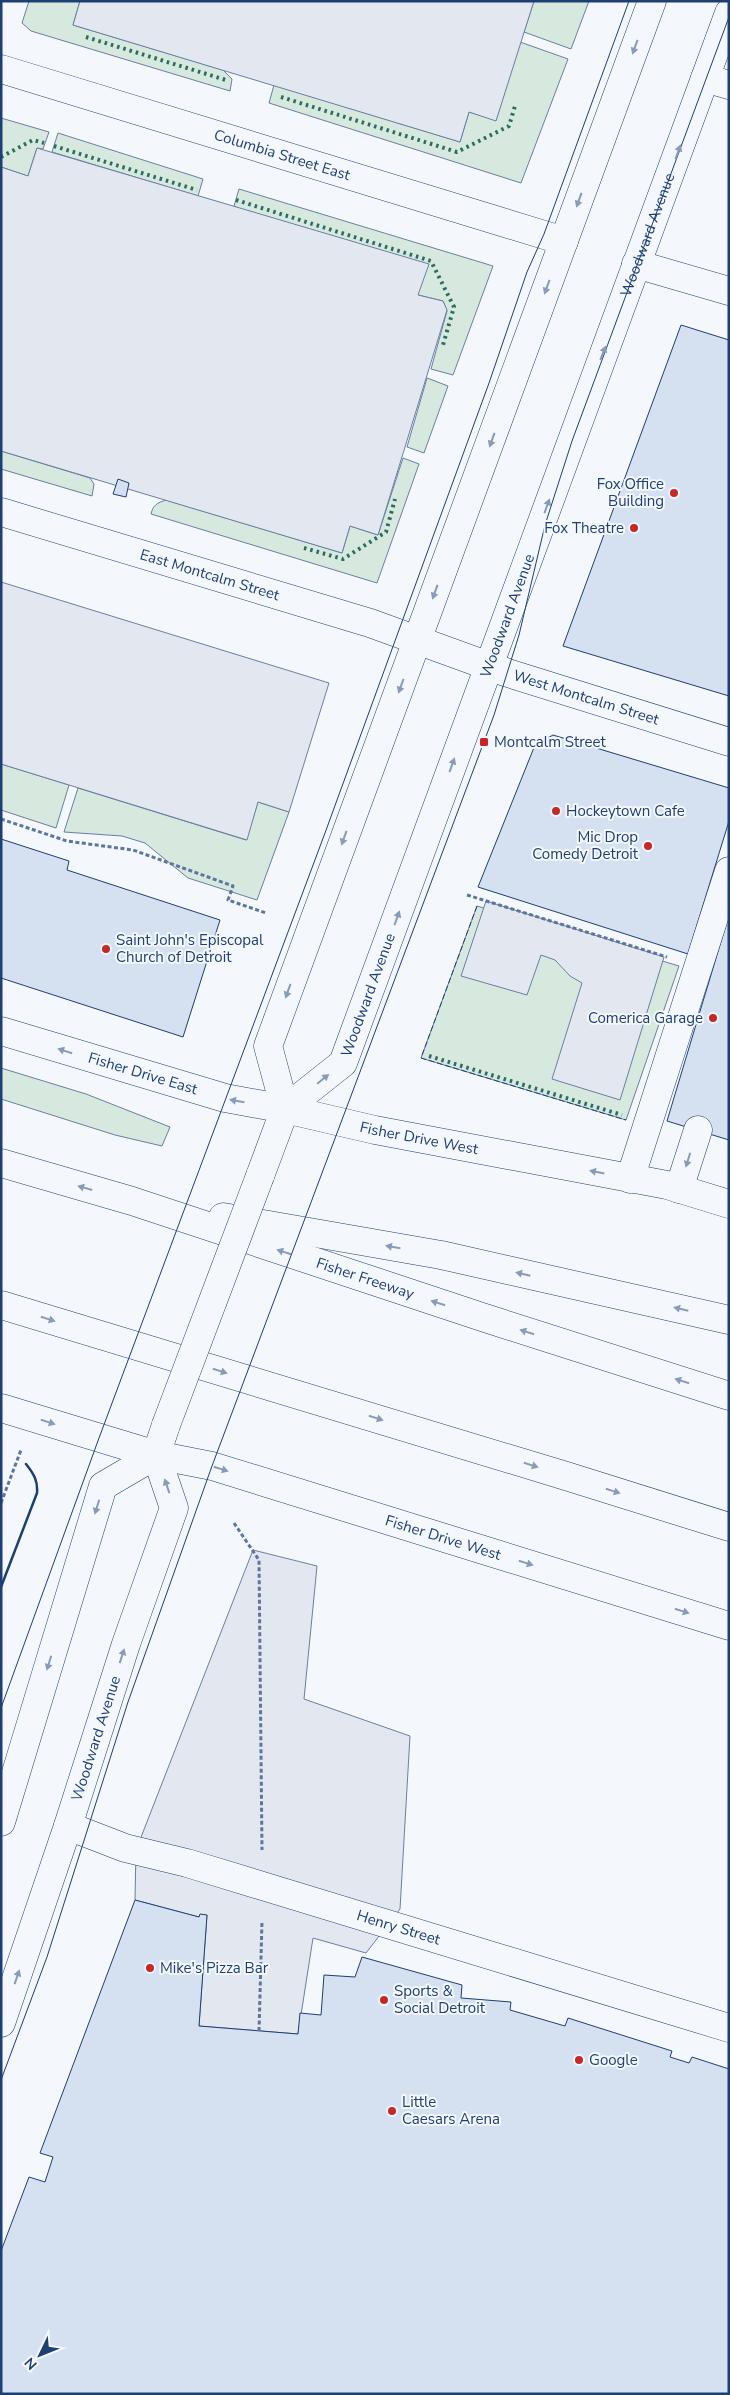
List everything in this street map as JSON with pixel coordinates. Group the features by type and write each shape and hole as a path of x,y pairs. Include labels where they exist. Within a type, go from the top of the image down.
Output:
{"main road":[{"path":"3,1814 103,1486 156,1455 285,1109 268,1046 652,1"},
{"name":"Woodward Avenue","path":"285,1109 343,1063 636,264 717,81 729,13"},
{"name":"Columbia Street East","path":"1,69 564,241"},
{"path":"636,264 729,292"},
{"name":"East Montcalm Street","path":"1,512 370,623 417,640"},
{"name":"West Montcalm Street","path":"417,640 488,666 729,742"},
{"path":"630,1178 729,871"},
{"name":"Fisher Drive East","path":"1,1031 202,1093 285,1109"},
{"name":"Fisher Drive West","path":"285,1109 375,1130 630,1178 679,1189 729,1204"},
{"path":"679,1189 698,1130"},
{"name":"Fisher Freeway","path":"1,1163 132,1201 485,1318 729,1396"},
{"path":"132,1201 441,1255 729,1320"},
{"path":"1,1305 729,1527"},
{"path":"1,1408 156,1455"},
{"name":"Woodward Avenue","path":"1,2023 68,1826 126,1644 174,1508 156,1455"},
{"name":"Fisher Drive West","path":"156,1455 220,1469 729,1626"},
{"name":"Henry Street","path":"68,1826 125,1848 187,1863 729,2028"}],"path":[{"path":"1,819 67,841 133,850 233,886 228,900 266,913"},
{"path":"467,895 698,967"},
{"path":"1,1503 21,1450"},
{"path":"234,1523 259,1560 263,1886 259,2031"}],"shaded area":[{"path":"29,1 80,1 73,25 223,70 232,79 230,91 31,31 22,23"},
{"path":"80,1 534,1 496,121 469,112 460,142 73,25"},
{"path":"534,1 589,1 571,49 524,32"},
{"path":"520,42 568,59 521,183 269,103 274,85 460,142 469,112 496,120"},
{"path":"1,118 49,132 43,149 37,148 28,176 1,167"},
{"path":"58,133 203,179 198,196 52,152"},
{"path":"37,148 429,264 418,295 443,301 447,310 378,535 350,526 342,553 1,451 1,167 28,176"},
{"path":"239,189 493,266 453,375 431,369 447,311 443,301 418,295 234,206"},
{"path":"427,378 448,386 424,453 407,447"},
{"path":"1,451 90,478 94,484 92,496 1,469"},
{"path":"403,458 419,464 377,583 151,514 156,505 166,500 342,553 350,526 378,535"},
{"path":"1,582 329,683 289,812 258,802 247,840 1,764"},
{"path":"1,764 69,785 56,828 1,810"},
{"path":"78,788 246,840 258,802 289,812 257,900 188,878 145,843 122,836 64,832"},
{"path":"486,901 664,957 620,1100 552,1079 582,983 570,976 555,960 541,955 527,995 461,976"},
{"path":"477,906 679,966 626,1120 421,1058"},
{"path":"1,1068 86,1094 170,1127 162,1146 115,1135 1,1099"},
{"path":"253,1550 317,1566 304,1699 410,1736 400,1909 366,1953 313,1938 298,2034 199,2026 207,1915 199,1917 135,1900 136,1850"}],"building":[{"name":"Fox Office Building","path":"681,325 729,340 729,696 563,646"},
{"path":"118,479 129,483 126,497 113,494"},
{"path":"553,735 729,788 729,821 688,954 478,887 535,745"},
{"name":"Saint John's Episcopal Church of Detroit","path":"1,839 69,861 67,870 220,920 183,1037 1,978"},
{"name":"Comerica Garage","path":"729,915 729,1140 667,1121"},
{"name":"Little Caesars Arena","path":"135,1900 199,1917 200,1914 207,1915 199,2026 298,2034 300,2013 321,2015 324,1975 355,1977 362,1957 462,1985 461,1998 511,2002 510,2010 565,2026 568,2018 672,2051 670,2057 689,2063 692,2057 729,2069 729,2394 1,2394 1,2251 29,2177 45,2182 53,2157 40,2153"}],"tram line":[{"path":"1,1708 99,1438 325,833 489,383 527,272 544,234 629,1"},
{"path":"1,2080 47,1957 128,1702 212,1466 494,715 519,635 545,525 572,441 729,17"}],"hedge":[{"path":"86,37 226,80"},
{"path":"281,97 457,152 509,126 515,106"},
{"path":"1,157 33,140 44,143"},
{"path":"54,146 197,190"},
{"path":"236,200 431,261 454,307 443,345"},
{"path":"304,548 343,559 386,532 395,499"},
{"path":"429,1056 622,1115"}],"fence":[{"path":"477,906 421,1058 626,1120"}],"wall":[{"path":"1,1587 37,1493 35,1478 26,1464"}],"place":[{"name":"Fox Office Building","path":"674,493"},
{"name":"Fox Theatre","path":"634,528"},
{"name":"Montcalm Street","path":"484,742"},
{"name":"Hockeytown Cafe","path":"556,811"},
{"name":"Mic Drop Comedy Detroit","path":"648,846"},
{"name":"Saint John's Episcopal Church of Detroit","path":"106,949"},
{"name":"Comerica Garage","path":"713,1018"},
{"name":"Mike's Pizza Bar","path":"150,1968"},
{"name":"Sports & Social Detroit","path":"384,2000"},
{"name":"Google","path":"579,2060"},
{"name":"Little Caesars Arena","path":"392,2111"}]}
